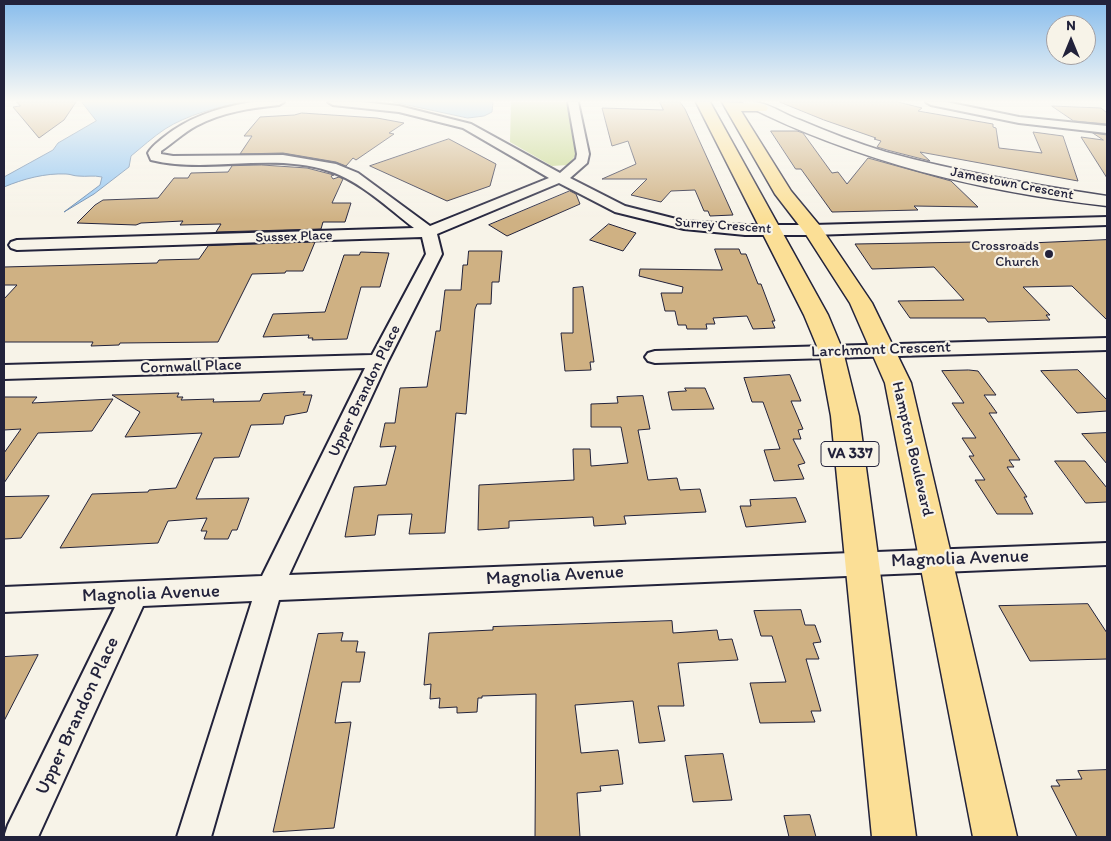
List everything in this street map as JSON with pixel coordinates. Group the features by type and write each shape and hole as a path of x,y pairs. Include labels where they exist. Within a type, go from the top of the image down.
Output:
{"main road":[{"name":"VA 337","path":"724,141 816,315 832,351 845,416 894,837"},
{"name":"Hampton Boulevard","path":"752,141 784,194 813,230 861,303 898,383 995,837"},
{"name":"Jamestown Crescent","path":"842,141 908,162 975,178 1039,191 1107,201"}],"street":[{"path":"166,141 156,149 155,157 162,159 283,159 331,168 353,176 429,232"},
{"name":"Surrey Crescent","path":"494,141 560,179 620,209 655,219 713,228 813,230 1107,221"},
{"name":"Sussex Place","path":"18,245 429,232 560,179 582,160 581,141"},
{"name":"Upper Brandon Place","path":"194,837 269,589 378,361 434,254 429,232"},
{"name":"Larchmont Crescent","path":"655,357 1107,344"},
{"name":"Cornwall Place","path":"4,372 378,361"},
{"name":"Magnolia Avenue","path":"4,599 862,562 1107,554"},
{"name":"Upper Brandon Place","path":"20,837 135,594"}],"green space":[{"path":"576,141 578,152 568,165 552,166 510,142"}],"water":[{"path":"61,141 149,141 131,156 129,167 94,194 64,212 100,185 102,177 50,174 26,179 4,187 4,177 53,150"}],"building":[{"path":"249,141 383,141 356,160 353,158 346,166 336,162 283,153 240,154"},
{"path":"442,141 453,141 496,164 490,186 447,201 370,166"},
{"path":"611,141 627,141 612,146"},
{"path":"628,141 700,141 733,215 710,216 708,211 704,211 695,190 671,191 661,202 631,195 647,179 602,179 636,164"},
{"path":"778,141 809,141 832,173 838,172 847,184 868,158 951,181 978,207 914,206 918,210 832,212 801,169 796,169"},
{"path":"881,141 998,141 999,148 1042,153 1037,141 1065,141 1078,181 920,152 930,161 877,147"},
{"path":"1084,141 1107,141 1107,178"},
{"path":"262,165 307,168 334,175 331,176 333,179 339,177 343,179 332,203 351,203 345,222 323,222 321,229 216,232 221,224 180,225 183,221 141,223 136,225 77,223 95,205 103,200 158,198 174,178 188,178 191,173 228,172 232,166"},
{"path":"570,191 576,194 580,204 507,236 489,225"},
{"path":"609,224 636,233 623,251 590,240"},
{"path":"1107,240 1107,320 1072,286 1023,287 1050,315 1046,315 1050,320 988,322 985,318 910,318 898,301 964,300 934,267 872,269 855,244 975,242 978,245"},
{"path":"315,242 303,271 252,274 218,342 120,343 119,345 91,346 93,342 4,342 4,299 17,285 4,285 4,267 157,263 159,260 199,259 208,246"},
{"path":"715,249 739,249 741,254 746,254 758,284 761,284 775,321 772,321 775,328 753,329 747,316 713,318 715,324 706,324 707,329 687,329 686,325 678,325 675,311 665,311 661,293 682,293 683,287 639,276 640,269 722,270"},
{"path":"469,251 502,251 499,282 492,282 491,304 477,304 475,309 466,414 456,413 445,533 409,534 412,514 378,515 375,535 345,537 354,487 386,485 396,446 380,447 385,423 395,423 400,388 427,387 436,331 440,331 445,290 461,290 463,265 467,265"},
{"path":"361,252 389,253 380,287 361,287 347,339 312,340 313,338 308,338 309,335 263,337 273,314 325,312 344,255 359,255"},
{"path":"583,287 594,362 590,362 591,370 565,371 561,333 573,333 573,288"},
{"path":"1078,370 1107,400 1107,411 1077,413 1041,371"},
{"path":"942,371 978,371 996,395 984,395 997,413 989,413 1020,460 1009,460 1014,467 1007,467 1027,497 1024,497 1033,514 997,514 975,480 985,480 969,456 974,456 962,438 976,438 952,403 964,403"},
{"path":"790,375 801,401 791,401 803,429 798,430 801,439 793,439 805,463 798,465 804,479 774,481 764,450 780,449 763,402 752,402 744,378"},
{"path":"685,388 705,388 714,409 672,410 668,392 686,391"},
{"path":"305,392 303,395 312,395 307,412 285,416 283,424 251,425 239,457 214,458 196,499 249,498 237,530 232,530 228,539 204,539 207,531 201,531 207,518 168,521 158,543 60,548 92,494 148,492 149,490 176,488 202,433 125,437 140,412 112,395 179,393 177,397 183,397 181,400 214,399 213,402 260,401 263,394"},
{"path":"643,396 650,429 638,430 648,480 677,478 680,490 700,489 706,512 624,516 626,524 594,526 593,517 509,521 509,528 478,530 479,485 574,480 573,449 590,449 591,466 628,463 621,427 591,427 591,404 618,403 617,397"},
{"path":"4,397 37,397 32,403 113,399 92,431 38,433 4,483 4,453 21,429 4,430"},
{"path":"1107,433 1107,464 1082,434"},
{"path":"1055,461 1085,461 1107,488 1107,502 1086,503"},
{"path":"49,496 21,538 4,539 4,497"},
{"path":"796,498 806,522 746,527 740,506 751,506 750,500"},
{"path":"1088,604 1107,633 1107,659 1030,661 999,606"},
{"path":"801,610 805,625 815,625 821,642 813,643 819,659 806,659 821,711 811,711 815,722 760,723 750,683 786,682 772,636 761,636 754,611"},
{"path":"672,621 673,633 717,630 719,640 732,639 738,660 678,663 684,706 658,706 665,741 639,743 633,701 575,705 581,753 618,750 623,784 600,786 601,791 577,793 580,837 535,837 536,694 482,696 482,698 478,698 477,712 457,713 457,707 439,708 440,698 430,699 431,684 424,685 429,633 493,630 493,627"},
{"path":"343,633 341,641 358,641 356,652 365,652 360,682 342,682 335,723 351,722 334,828 273,832 318,634"},
{"path":"38,655 4,721 4,657"},
{"path":"723,754 732,800 693,802 685,756"},
{"path":"1107,770 1107,837 1077,837 1051,786 1060,786 1056,780 1082,779 1078,771"},
{"path":"810,815 816,837 789,837 784,816"}],"place":[{"name":"Crossroads Church","path":"1049,254"}]}
